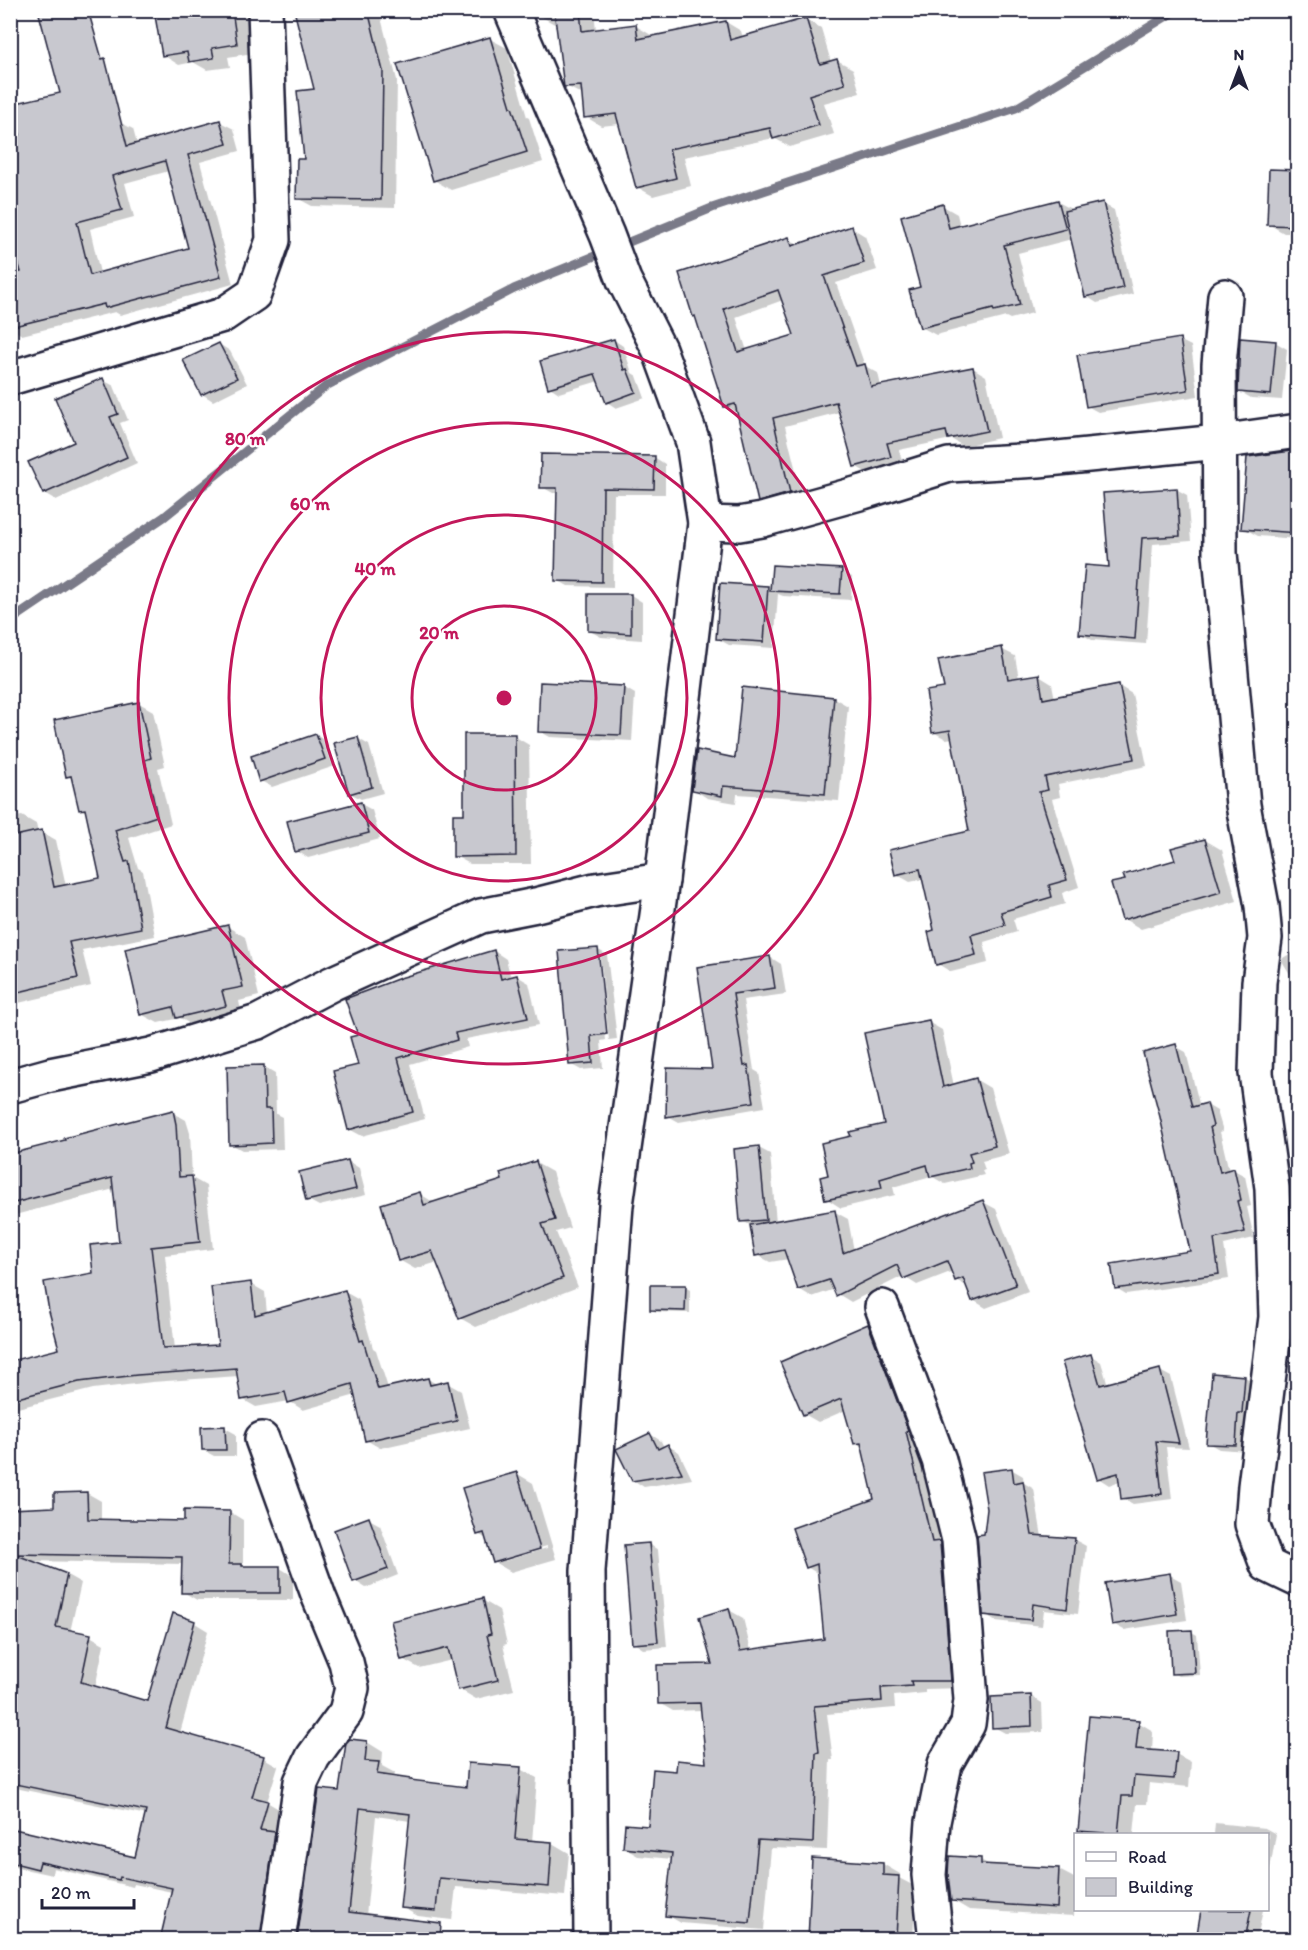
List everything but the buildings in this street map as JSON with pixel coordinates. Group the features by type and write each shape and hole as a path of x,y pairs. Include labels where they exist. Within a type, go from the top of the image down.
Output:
{"street":[{"path":"10,378 223,315 254,294 273,240 265,10"},
{"path":"511,10 624,280 659,349 693,442 705,523 662,880 616,1205 589,1560 591,1940"},
{"path":"1225,296 1219,365 1220,553 1241,782 1262,906 1265,938 1259,982 1256,1073 1287,1315 1255,1486 1252,1524 1267,1565 1298,1580"},
{"path":"705,523 739,524 762,520 949,465 1038,460 1219,442 1298,431"},
{"path":"10,1086 50,1075 151,1054 258,1022 333,983 481,916 595,890 662,880"},
{"path":"882,1307 939,1460 960,1551 971,1700 968,1724 945,1764 933,1822 929,1875 936,1940"},
{"path":"262,1439 319,1597 346,1662 352,1688 346,1712 313,1757 301,1782 278,1940"}],"waterway":[{"path":"10,621 164,517 326,386 514,289 712,208 1016,108 1177,10"}]}
